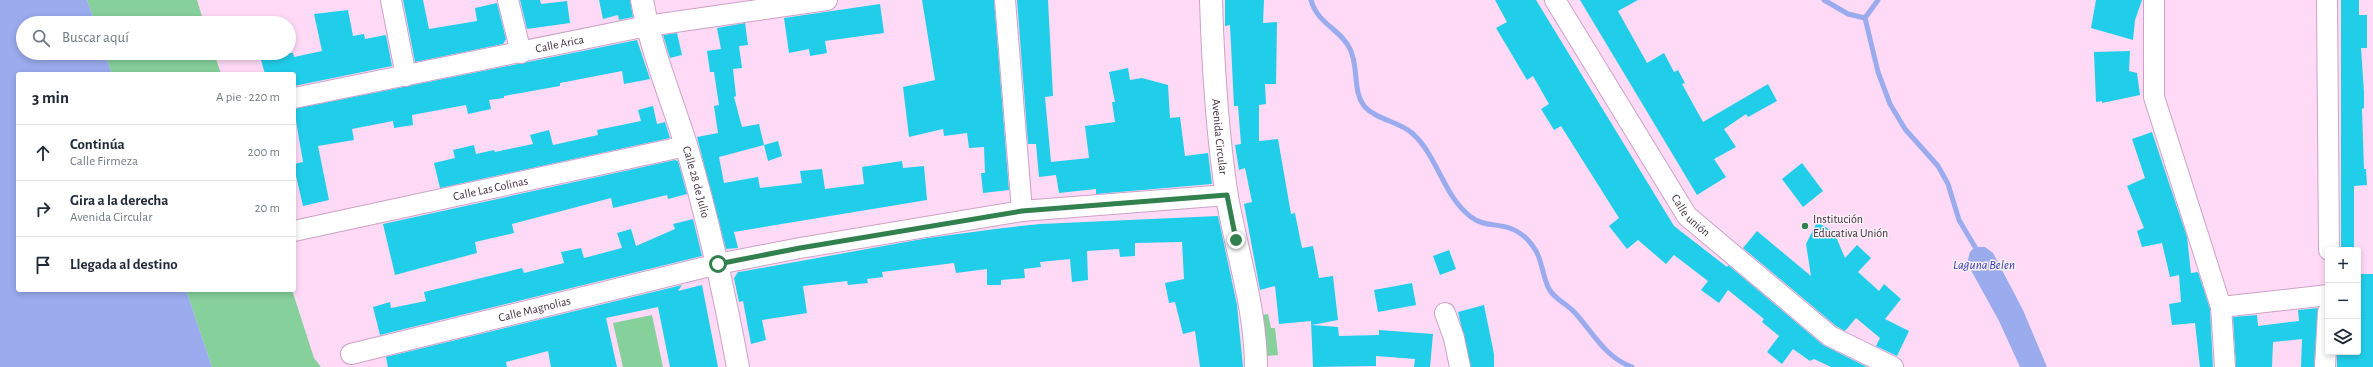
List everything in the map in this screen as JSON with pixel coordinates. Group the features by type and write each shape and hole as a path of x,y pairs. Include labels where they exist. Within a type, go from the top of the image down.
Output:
{"street":[{"path":"391,0 406,76"},
{"path":"508,0 521,53"},
{"name":"Calle 28 de Julio","path":"642,0 647,26 686,146 718,264 738,367"},
{"name":"Calle Arica","path":"296,98 521,53 647,26 827,0"},
{"path":"1005,0 1022,211"},
{"name":"Avenida Circular","path":"1211,0 1214,77 1227,195 1248,304 1256,367"},
{"name":"Calle unión","path":"1555,0 1687,216 1830,336 1893,367"},
{"path":"2154,0 2154,97 2221,307 2225,367"},
{"path":"2327,0 2328,247"},
{"name":"Calle Las Colinas","path":"296,231 686,146"},
{"name":"Calle Magnolias","path":"351,354 718,264 800,248 1022,211 1227,195"},
{"path":"2221,307 2325,295"},
{"path":"1445,313 1454,338 1460,367"},
{"path":"2325,367 2328,319"}],"green space":[{"path":"87,0 197,0 202,16 93,16"},
{"path":"107,60 216,60 220,72 111,72"},
{"path":"187,292 293,292 314,358 321,367 212,367"},
{"path":"1268,314 1271,328 1275,328 1278,355 1267,356 1262,315"},
{"path":"652,315 663,367 623,367 613,323"}],"water":[{"path":"0,0 87,0 93,16 16,16 16,60 107,60 111,72 16,72 16,292 187,292 212,367 0,367"},
{"name":"Laguna Belen","path":"1975,247 1985,247 1993,253 2023,310 2047,367 2020,367 1999,321 1967,263 1970,252"}],"building":[{"path":"403,0 423,0 429,29 477,21 475,8 497,3 506,39 503,44 415,62"},
{"path":"520,0 540,0 541,4 567,1 570,23 527,29"},
{"path":"599,0 630,0 633,17 619,20 618,15 603,19"},
{"path":"922,0 994,0 1009,190 983,193 981,173 985,173 984,147 969,148 967,133 944,136 943,129 909,137 903,87 935,80"},
{"path":"1017,0 1048,0 1053,96 1045,97 1051,162 1089,158 1085,126 1115,122 1112,102 1115,102 1109,72 1128,68 1130,80 1142,78 1168,85 1170,118 1180,117 1185,156 1208,153 1212,184 1096,194 1096,189 1059,193 1056,175 1039,177 1036,144 1028,144"},
{"path":"1225,0 1264,0 1263,23 1277,22 1276,84 1265,84 1266,104 1259,105 1259,141 1278,139 1291,214 1295,213 1302,248 1313,246 1319,278 1333,276 1338,320 1312,325 1338,327 1339,336 1379,335 1379,330 1433,334 1430,367 1414,367 1415,359 1376,356 1376,366 1313,367 1311,321 1279,324 1275,286 1260,290 1244,204 1252,202 1245,168 1239,170 1235,145 1241,144 1238,106 1234,106 1230,25 1225,26"},
{"path":"1495,0 1536,0 1674,226 1727,267 1728,265 1823,345 1867,367 1831,367 1814,359 1810,361 1793,349 1782,364 1767,352 1779,336 1762,322 1764,319 1728,290 1719,303 1701,290 1708,281 1674,255 1666,264 1638,240 1627,249 1609,226 1619,218 1561,126 1554,130 1541,109 1549,104 1533,76 1527,80 1496,28 1507,22"},
{"path":"1580,0 1638,0 1618,11 1647,63 1664,53 1674,72 1678,70 1685,83 1682,84 1703,122 1768,84 1777,101 1748,117 1746,114 1724,129 1736,147 1714,159 1726,177 1697,195"},
{"path":"2096,0 2142,0 2135,20 2133,40 2091,28"},
{"path":"2341,0 2359,0 2359,15 2367,15 2367,48 2361,48 2364,92 2364,108 2362,109 2364,169 2366,169 2367,185 2354,186 2354,247 2341,247"},
{"path":"880,4 884,33 825,41 827,53 810,56 809,49 789,53 784,18"},
{"path":"348,10 353,36 364,34 365,39 386,35 392,66 296,86 296,72 264,72 261,60 296,60 296,57 322,51 314,14"},
{"path":"745,23 748,45 739,46 742,68 733,69 736,96 734,97 742,127 759,124 764,145 719,157 724,183 758,177 760,188 802,183 800,171 822,169 825,189 864,184 862,167 902,161 903,168 924,166 927,200 734,232 738,248 726,249 697,137 718,133 714,106 719,105 714,72 710,72 707,51 721,49 717,28"},
{"path":"677,33 682,55 670,58 663,35"},
{"path":"637,40 650,79 624,84 622,71 560,83 560,86 489,100 491,109 468,114 466,105 412,115 413,125 394,128 393,121 352,129 354,140 318,146 329,200 303,206 296,176 296,164 303,162 296,121 296,109"},
{"path":"2130,51 2129,71 2137,73 2140,95 2102,103 2102,101 2096,102 2094,52"},
{"path":"653,106 657,124 665,122 670,138 440,188 434,163 455,158 453,150 474,145 476,154 494,150 495,152 533,144 530,135 549,130 553,145 598,135 597,130 641,121 638,110"},
{"path":"2152,132 2187,237 2191,273 2198,272 2210,309 2213,367 2200,367 2195,323 2172,325 2169,304 2181,302 2179,275 2170,277 2162,243 2142,247 2137,231 2144,228 2127,186 2145,178 2132,139"},
{"path":"778,141 782,156 768,161 764,145"},
{"path":"675,160 678,161 687,194 668,199 667,195 613,208 611,198 512,224 514,233 475,242 477,253 395,275 383,224"},
{"path":"1802,163 1823,191 1803,207 1782,179"},
{"path":"1218,216 1237,305 1243,367 1200,367 1195,331 1183,334 1175,302 1169,303 1165,283 1184,279 1182,242 1135,243 1135,256 1120,257 1119,249 1087,251 1088,280 1072,282 1070,259 1040,262 1041,267 1024,269 1025,278 1001,280 1001,285 987,285 987,269 956,273 954,263 882,272 883,277 867,279 868,283 848,285 847,281 803,286 807,313 762,320 766,340 751,344 743,301 739,302 734,278 738,272 928,238 1003,228 1040,224"},
{"path":"693,219 702,256 380,335 373,307 390,302 391,308 426,301 424,292 522,268 524,273 564,263 561,252 581,248 584,258 622,248 617,233 631,229 636,246 675,229 673,224"},
{"path":"1817,222 1834,232 1845,258 1857,245 1871,258 1858,272 1879,291 1884,284 1901,299 1885,319 1909,331 1897,356 1876,346 1880,338 1856,318 1845,331 1836,326 1743,248 1757,231 1811,276 1806,244"},
{"path":"1449,250 1456,269 1440,275 1433,256"},
{"path":"2361,274 2373,274 2373,367 2337,367 2337,355 2361,355"},
{"path":"1412,283 1416,305 1378,312 1374,290"},
{"path":"682,285 678,291 702,285 718,367 670,367 658,307 606,318 617,367 551,367 548,351 506,362 507,367 388,367 386,357"},
{"path":"1484,305 1494,354 1494,367 1471,367 1458,312"},
{"path":"2318,308 2314,367 2301,367 2302,339 2273,342 2272,367 2236,367 2233,317 2257,315 2258,326 2299,321 2298,310"}],"waterway":[{"path":"1311,0 1319,15 1341,36 1350,49 1353,56 1358,94 1365,107 1375,115 1406,129 1421,142 1454,198 1461,208 1471,217 1484,223 1504,226 1518,232 1526,238 1538,256 1545,280 1553,295 1573,310 1607,351 1623,363 1632,367"},
{"path":"1824,0 1848,14 1865,18"},
{"path":"1878,0 1865,18 1878,72 1890,104 1905,129 1938,166 1948,184 1959,220 1975,247"}],"place":[{"name":"Institución Educativa Unión","path":"1805,226"}],"route":[{"path":"718,264 800,248 1022,211 1227,195 1236,240"}]}
